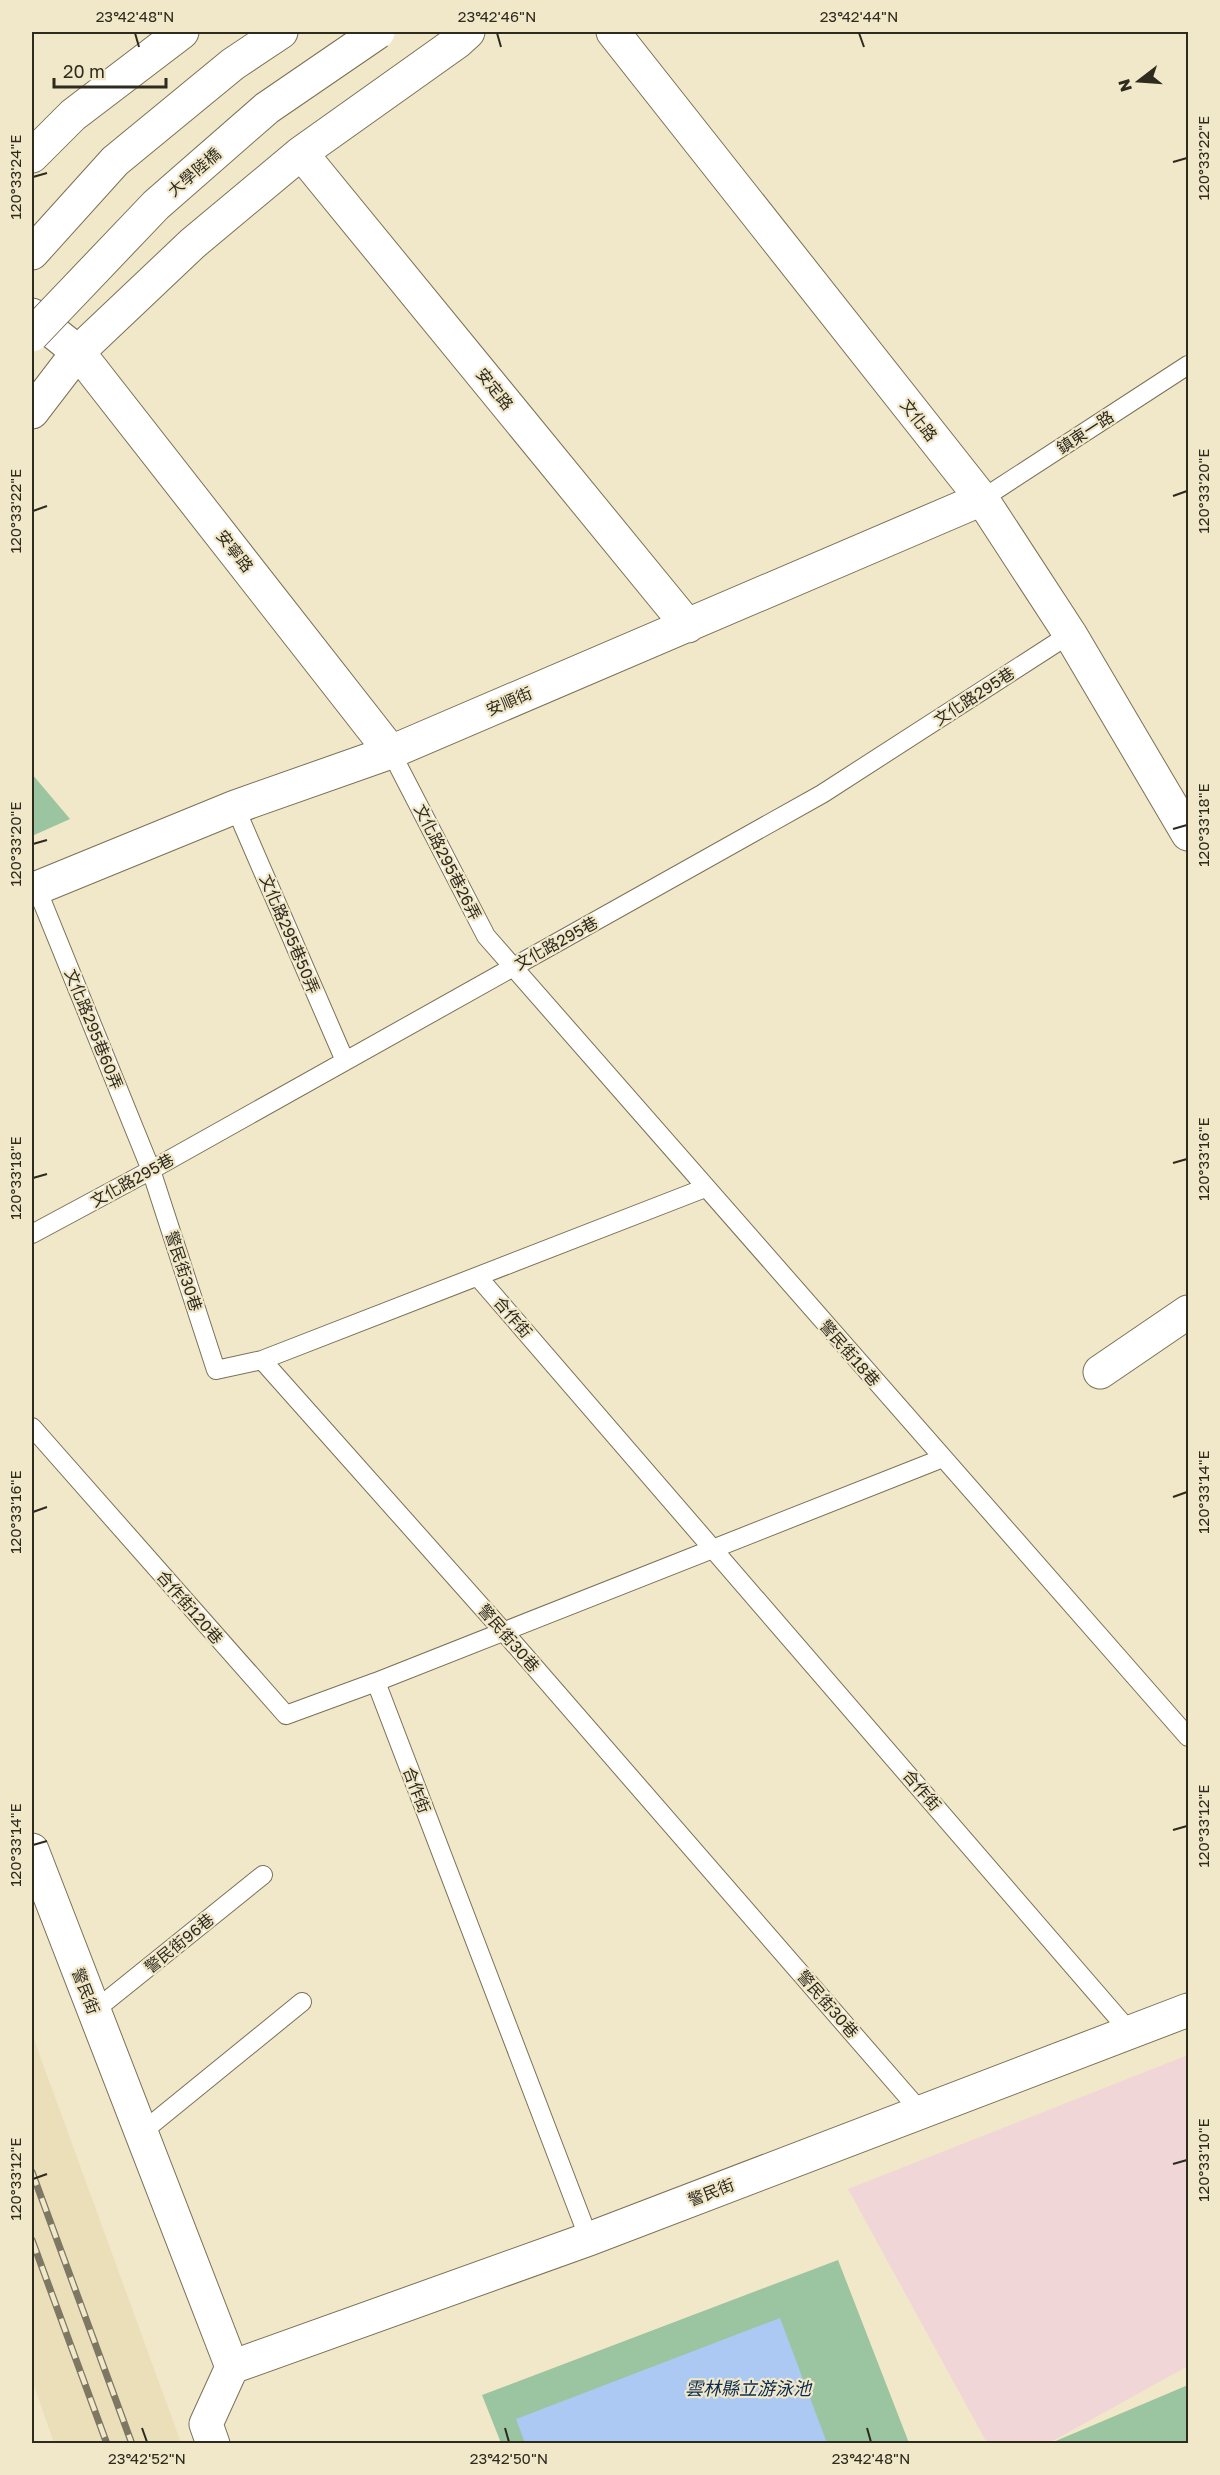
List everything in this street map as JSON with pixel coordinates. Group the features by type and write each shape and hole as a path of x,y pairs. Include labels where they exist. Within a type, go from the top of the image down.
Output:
{"street":[{"path":"32,156 73,115 182,32"},
{"path":"32,254 115,161 233,63 281,32"},
{"name":"大學陸橋","path":"32,335 156,205 267,108 378,32"},
{"path":"32,412 78,352 192,244 302,153 468,32"},
{"name":"文化路","path":"613,32 982,499 1070,634 1188,834"},
{"name":"安定路","path":"302,153 688,626"},
{"name":"安寧路","path":"32,315 78,352 390,752"},
{"name":"安順街","path":"34,890 235,807 390,752 982,499"},
{"path":"1100,1372 1188,1312"},
{"name":"警民街","path":"32,1850 232,2367 589,2239 1188,2010"},
{"path":"213,2444 206,2424 232,2367"}],"lane":[{"name":"鎮東一路","path":"982,499 1188,365"},
{"name":"文化路295巷","path":"32,1234 151,1170 822,794 1070,634"},
{"name":"文化路295巷26弄","path":"390,752 486,936 514,966"},
{"name":"文化路295巷50弄","path":"235,807 345,1061"},
{"name":"文化路295巷60弄","path":"34,890 151,1170"},
{"name":"警民街18巷","path":"514,966 705,1188 1188,1737"},
{"name":"警民街30巷","path":"151,1170 216,1370 262,1360 504,1632 921,2112"},
{"path":"262,1360 705,1188"},
{"name":"合作街","path":"478,1277 1130,2032"},
{"name":"合作街120巷","path":"32,1427 286,1715 376,1682"},
{"path":"376,1682 943,1458"},
{"name":"合作街","path":"376,1682 589,2239"},
{"name":"警民街96巷","path":"94,2011 263,1875"},
{"path":"141,2133 302,2002"}],"shaded area":[{"path":"32,2034 181,2443 54,2443 32,2380"},
{"path":"1188,2055 1188,2366 1049,2443 987,2443 848,2189"}],"green space":[{"path":"32,774 70,819 32,836"},
{"name":"雲林縣立游泳池","path":"838,2260 909,2443 501,2443 482,2395"},
{"path":"1188,2385 1188,2443 1051,2443"}],"water":[{"name":"雲林縣立游泳池","path":"780,2318 827,2443 525,2443 516,2419"}],"railway":[{"path":"32,2172 132,2444"},
{"path":"32,2240 107,2444"}]}
